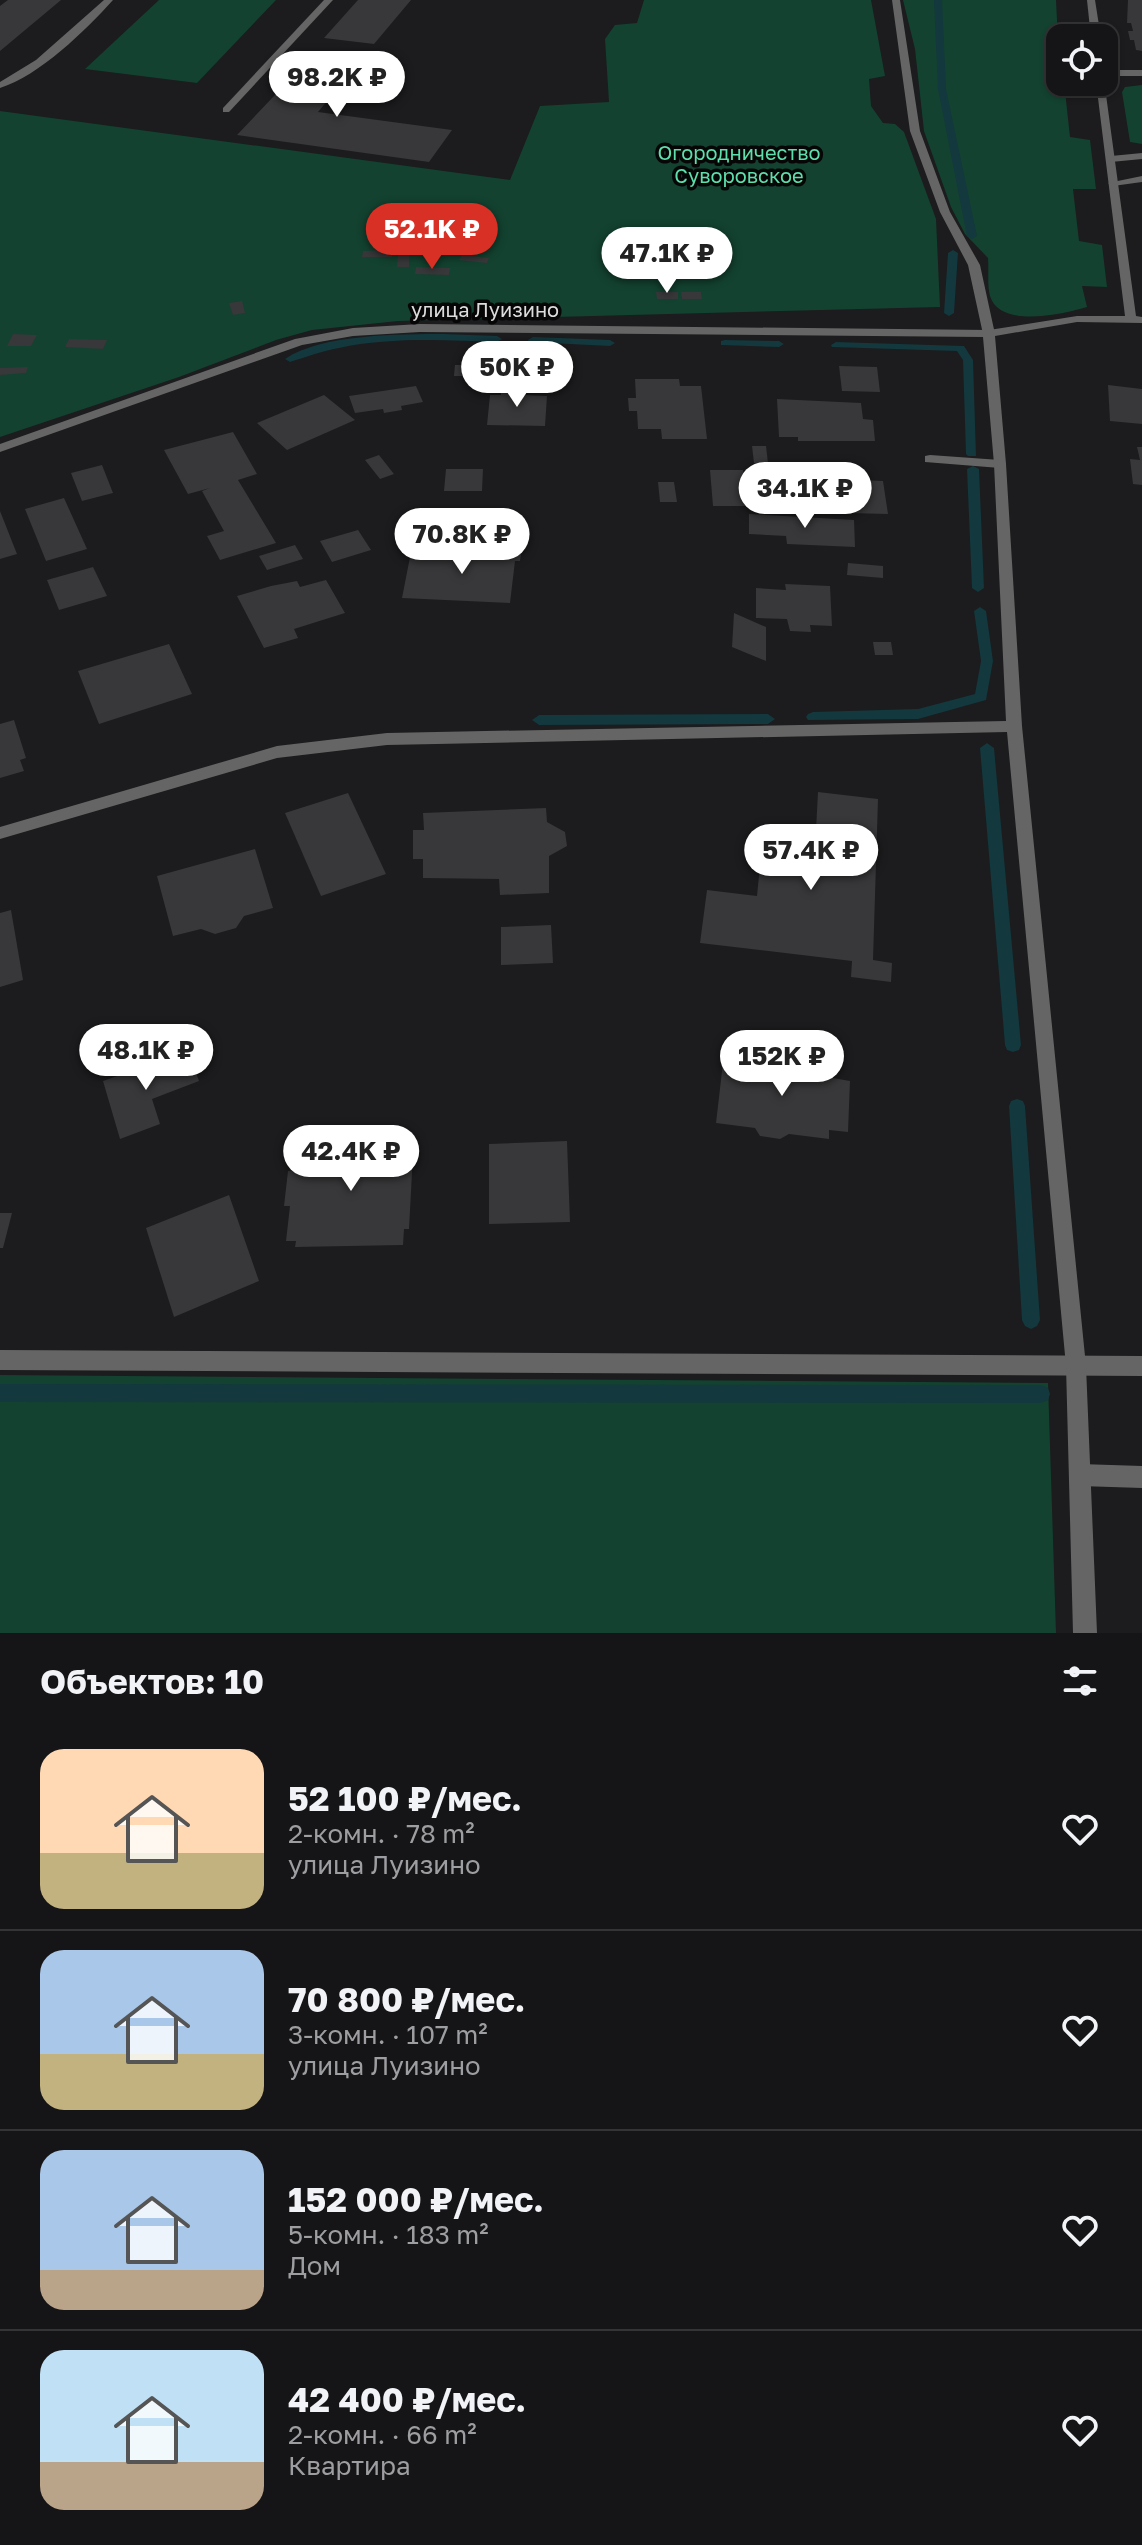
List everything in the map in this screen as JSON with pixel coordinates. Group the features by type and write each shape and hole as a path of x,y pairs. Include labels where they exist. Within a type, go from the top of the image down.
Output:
{"street":[{"path":"0,85 8,84 42,59 109,0"},
{"path":"226,110 329,0"},
{"path":"896,0 915,131 945,212 974,265 989,334 1000,464 1014,726 1076,1366 1085,1633"},
{"path":"1091,0 1094,24"},
{"path":"1118,73 1142,73"},
{"path":"1103,96 1113,183 1137,320"},
{"path":"1111,159 1142,156"},
{"path":"1113,183 1142,179"},
{"name":"улица Луизино","path":"0,448 299,342 353,332 420,328 989,334 1077,319 1137,320"},
{"path":"930,459 1000,464"},
{"path":"0,833 277,752 387,739 1014,726"},
{"path":"0,1360 1142,1366"},
{"path":"1080,1475 1142,1477"}],"green space":[{"path":"159,0 276,0 197,83 85,69"},
{"name":"Огородничество Суворовское","path":"644,0 871,0 885,76 869,79 871,106 883,123 895,124 904,132 936,219 940,307 398,321 312,330 0,437 0,111 510,180 540,106 609,102 605,39 615,25 637,23"},
{"path":"903,0 1056,0 1057,24 1046,24 1046,96 1066,96 1070,137 1090,140 1096,189 1073,189 1079,241 1102,245 1107,287 1082,286 1087,307 1048,315 1019,316 1006,313 996,306 989,292 988,258 965,234 951,207 924,131 915,49"},
{"path":"1142,85 1142,144 1130,142 1122,92 1125,87"},
{"path":"0,1375 1048,1383 1056,1633 0,1633"}],"building":[{"path":"8,0 61,0 0,51 0,6"},
{"path":"358,0 411,0 374,44 324,38"},
{"path":"1128,0 1142,0 1142,51 1136,50 1134,40 1130,40 1128,31 1133,31 1131,23 1127,23"},
{"path":"312,56 360,62 318,112 452,130 429,162 237,135"},
{"path":"393,250 392,257 362,257 363,251"},
{"path":"398,253 409,253 409,267 397,267"},
{"path":"462,255 489,258 487,263 459,260"},
{"path":"679,266 707,269 705,275 677,272"},
{"path":"416,267 450,268 449,275 415,274"},
{"path":"656,292 678,292 678,299 657,299"},
{"path":"681,292 701,292 702,299 682,299"},
{"path":"242,301 245,313 233,315 229,303"},
{"path":"13,334 37,335 31,346 7,346"},
{"path":"69,339 107,340 103,349 65,347"},
{"path":"455,365 487,365 486,376 454,376"},
{"path":"839,366 877,367 880,392 842,391"},
{"path":"28,367 26,373 0,375 0,368"},
{"path":"635,379 679,379 680,386 701,386 707,439 662,439 661,429 638,429 637,411 629,411 628,398 636,398"},
{"path":"1108,385 1142,389 1142,424 1110,421"},
{"path":"416,386 423,402 384,413 383,409 355,413 349,396"},
{"path":"501,389 523,390 523,395 547,396 545,426 487,425 490,395 501,395"},
{"path":"324,395 355,420 287,450 257,423"},
{"path":"777,399 861,403 863,419 873,420 875,441 798,441 798,437 779,437"},
{"path":"233,432 257,474 238,480 276,543 220,560 207,536 224,531 202,491 210,488 188,494 164,450"},
{"path":"752,446 766,446 768,463 754,463"},
{"path":"1137,447 1142,447 1142,485 1133,484 1130,459 1140,460"},
{"path":"379,455 394,474 380,479 365,460"},
{"path":"102,465 113,493 82,501 71,473"},
{"path":"446,469 483,469 482,491 444,491"},
{"path":"710,470 743,470 747,506 713,506"},
{"path":"756,472 779,473 780,504 757,503"},
{"path":"842,479 883,481 888,514 847,513"},
{"path":"658,482 674,482 677,502 660,502"},
{"path":"64,498 87,549 46,561 25,509"},
{"path":"0,511 17,554 0,559"},
{"path":"749,514 854,520 855,547 787,544 786,536 749,534"},
{"path":"358,530 371,550 332,562 320,541"},
{"path":"295,545 303,559 267,570 259,556"},
{"path":"427,549 511,552 511,549 522,549 520,561 515,561 510,603 402,598 410,557 425,557"},
{"path":"848,563 883,566 883,578 847,575"},
{"path":"93,567 107,596 59,610 47,580"},
{"path":"326,580 345,613 294,629 298,638 264,648 237,596 297,581 300,587"},
{"path":"785,584 830,586 832,626 810,625 811,632 790,631 787,619 756,618 756,588 786,590"},
{"path":"734,613 766,627 766,661 732,647"},
{"path":"873,642 891,642 893,655 875,655"},
{"path":"169,644 192,694 99,724 78,671"},
{"path":"14,720 26,758 20,760 24,771 0,778 0,724"},
{"path":"818,792 878,799 873,960 892,963 891,982 851,977 852,961 700,943 707,890 757,896 760,865 766,866 770,825 816,830"},
{"path":"348,793 386,874 321,896 285,813"},
{"path":"546,808 547,822 565,832 567,846 549,856 549,893 500,895 499,879 423,878 423,859 413,859 413,830 424,830 423,813"},
{"path":"255,849 273,908 244,916 236,928 215,934 201,929 173,936 157,876"},
{"path":"11,910 23,980 0,987 0,913"},
{"path":"551,925 553,963 501,965 501,927"},
{"path":"188,1051 199,1081 152,1099 160,1124 120,1139 103,1081"},
{"path":"724,1054 833,1069 833,1078 850,1081 848,1132 829,1130 829,1139 789,1134 780,1139 760,1136 755,1128 716,1123"},
{"path":"414,1135 409,1229 404,1229 403,1245 295,1247 296,1241 286,1241 290,1206 284,1206 288,1171 294,1170 296,1146 357,1145 357,1136"},
{"path":"567,1141 570,1222 489,1224 489,1144"},
{"path":"229,1195 259,1281 174,1317 146,1228"},
{"path":"0,1213 12,1213 3,1248 0,1248"}],"waterway":[{"path":"938,0 942,89 972,236"},
{"path":"949,313 953,253"},
{"path":"290,359 315,350 366,340 418,337 497,339"},
{"path":"533,340 610,343"},
{"path":"725,343 779,344"},
{"path":"836,345 960,348 968,360 972,454"},
{"path":"973,469 978,588"},
{"path":"813,717 918,714 981,697 987,661 980,611"},
{"path":"539,720 768,719"},
{"path":"987,748 1013,1045"},
{"path":"1017,1106 1031,1320"},
{"path":"0,1393 1041,1394"}]}
